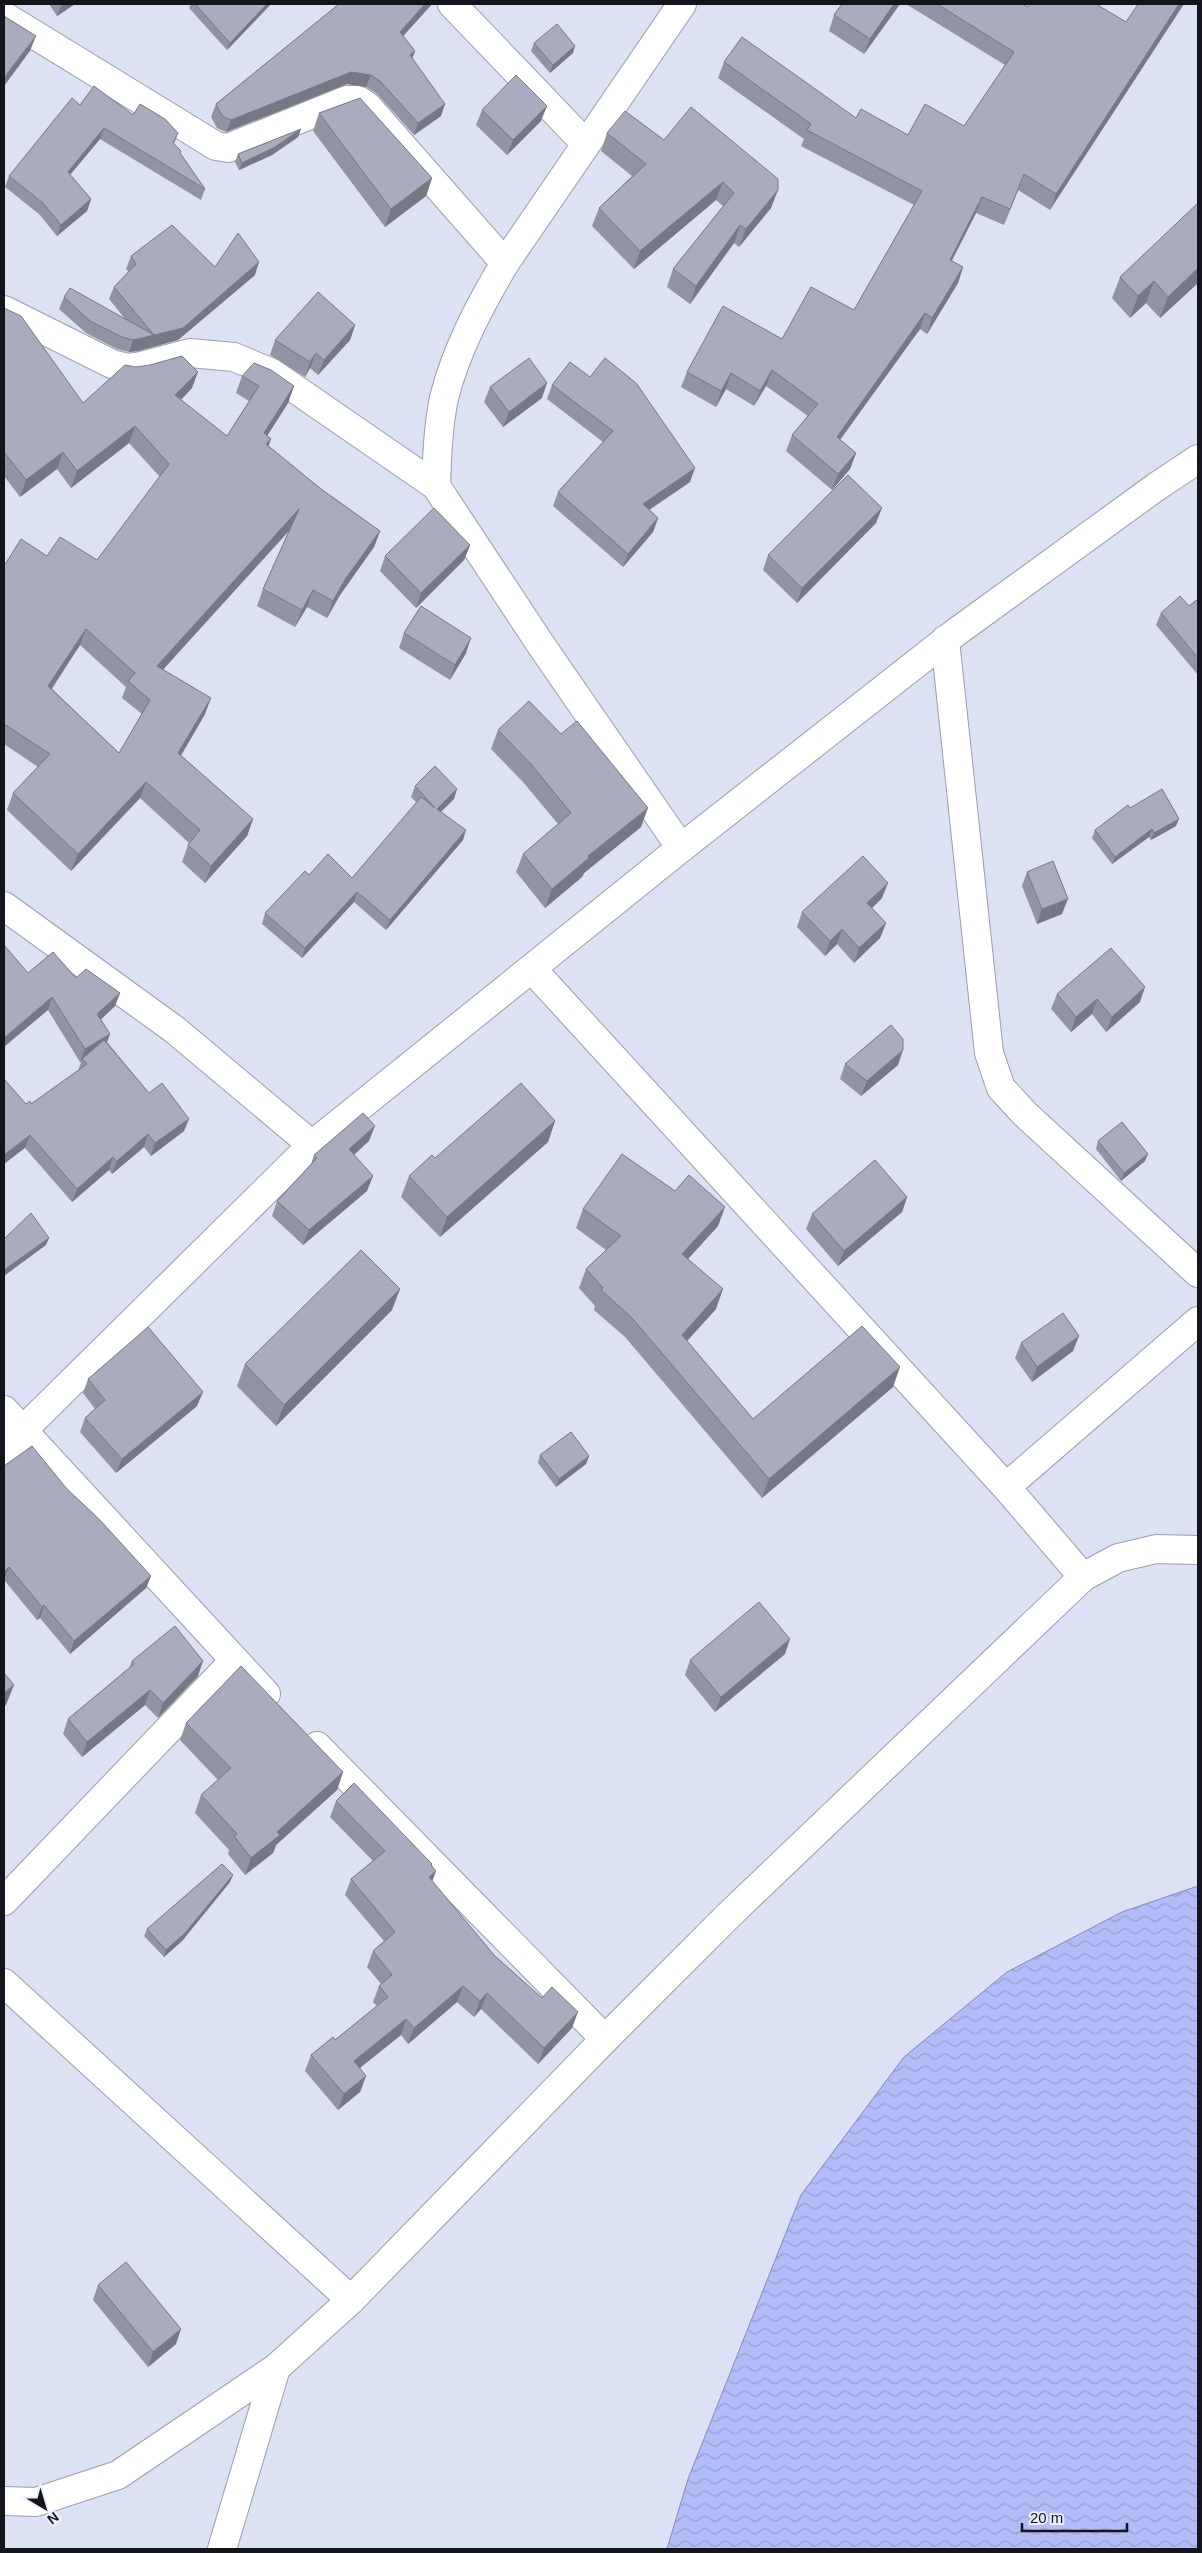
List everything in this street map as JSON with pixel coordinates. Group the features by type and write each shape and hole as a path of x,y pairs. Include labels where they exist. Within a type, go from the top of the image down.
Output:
{"street":[{"path":"452,4 586,144"},
{"path":"436,486 438,440 444,398 464,338 505,263 682,4"},
{"path":"4,16 216,146 228,148 347,100 358,100 368,107 505,263"},
{"path":"4,310 112,364 128,368 190,352 234,357 272,373 436,486 681,848"},
{"path":"4,1454 23,1430 312,1145 681,848 945,640 1156,487 1198,459"},
{"path":"945,640 989,1054 1002,1088 1025,1114 1198,1272"},
{"path":"4,906 175,1030 312,1145"},
{"path":"532,969 1006,1487 1083,1577"},
{"path":"1006,1487 1198,1320"},
{"path":"4,1410 234,1661 605,2039"},
{"path":"4,2501 36,2502 118,2475 276,2368 351,2300 605,2039 793,1853 1083,1577 1118,1558 1156,1549 1198,1550"},
{"path":"4,1901 234,1661"},
{"path":"4,1983 351,2300"},
{"path":"222,2549 276,2368"}],"water":[{"path":"1198,1886 1198,2549 667,2549 688,2479 801,2195 904,2057 1007,1972 1122,1912"}],"building":[{"path":"195,4 267,4 230,43"},
{"path":"339,4 425,4 400,32 415,51 410,55 445,104 418,123 381,82 371,75 351,72 231,120 222,116 216,104"},
{"path":"842,4 894,4 870,39 834,15"},
{"path":"937,4 1023,4 1028,7 1030,4 1096,4 1126,22 1138,4 1179,4 1056,194 1024,174 1010,209 982,197 950,260 963,267 932,318 925,313 837,437 856,453 838,474 792,435 818,404 772,370 760,391 731,373 721,391 687,372 723,306 782,339 811,287 854,310 922,191 807,130 811,124 724,62 742,37 856,118 861,109 908,135 925,104 964,126 1014,52"},
{"path":"4,16 36,36 4,79"},
{"path":"557,24 575,46 553,65 534,43"},
{"path":"516,75 547,106 513,140 482,110"},
{"path":"94,86 133,115 140,104 165,119 178,133 173,143 181,151 180,153 205,189 104,128 68,172 91,199 61,225 43,203 9,176 72,98 80,105"},
{"path":"360,98 432,178 391,209 319,113"},
{"path":"691,107 778,179 778,190 746,229 740,225 696,286 673,269 734,193 723,182 640,251 599,208 646,164 607,133 625,111 664,140"},
{"path":"301,129 275,147 242,163 238,154"},
{"path":"1198,203 1198,268 1168,297 1154,281 1138,296 1120,277"},
{"path":"172,225 215,267 238,233 259,262 183,328 142,338 133,340 122,337 90,321 64,297 70,288 154,335 114,287 136,264 131,256"},
{"path":"318,292 355,325 324,360 316,353 310,362 275,340"},
{"path":"4,308 21,316 83,403 125,365 136,367 150,365 182,356 198,372 175,395 227,436 259,386 242,376 254,363 271,370 294,386 264,433 271,439 266,444 321,489 380,531 346,578 333,601 313,590 302,610 263,589 299,509 157,666 211,698 178,753 253,819 211,866 188,845 200,830 146,782 78,854 13,793 50,754 4,724 4,566 21,539 47,556 60,537 97,560 169,464 135,426 77,471 63,452 26,480 4,452","holes":["86,629 135,673 128,681 150,700 119,753 48,686"]},
{"path":"529,358 547,383 509,412 490,387"},
{"path":"605,358 636,383 695,468 643,504 658,518 628,554 558,492 613,431 552,385 570,362 590,377"},
{"path":"848,475 882,508 802,588 768,555"},
{"path":"434,508 470,545 421,593 385,556"},
{"path":"1180,596 1189,606 1198,599 1198,658 1161,613"},
{"path":"421,606 471,638 455,665 404,633"},
{"path":"529,701 561,734 577,721 648,808 588,856 589,858 552,889 523,854 571,813 530,763 498,730"},
{"path":"435,766 457,789 437,809 466,830 390,920 357,892 305,948 265,913 305,871 309,875 328,854 352,878 421,797 435,808 415,786"},
{"path":"1162,789 1179,819 1154,833 1152,829 1115,857 1095,830 1128,805 1130,808"},
{"path":"863,856 888,883 867,903 886,923 859,948 842,929 830,941 802,912"},
{"path":"1053,861 1068,899 1042,909 1027,872"},
{"path":"4,945 28,973 53,952 76,978 86,969 120,993 97,1014 110,1034 85,1049 52,997 4,1038"},
{"path":"1111,948 1145,987 1112,1017 1097,999 1076,1017 1057,994"},
{"path":"891,1025 903,1039 903,1050 867,1081 845,1064"},
{"path":"104,1040 149,1093 162,1083 189,1119 155,1143 148,1134 117,1161 113,1157 77,1189 30,1135 4,1155 4,1079 26,1104 30,1101 31,1104 87,1064 82,1059"},
{"path":"521,1083 555,1121 447,1217 409,1176 432,1155 435,1158"},
{"path":"363,1113 375,1126 349,1149 373,1176 309,1230 277,1201 317,1158 314,1155"},
{"path":"1122,1122 1148,1154 1124,1173 1098,1141"},
{"path":"622,1154 675,1191 689,1175 725,1207 682,1254 723,1289 682,1335 753,1419 862,1326 900,1367 769,1479 632,1318 601,1290 603,1288 586,1269 621,1236 583,1209"},
{"path":"875,1160 907,1197 844,1251 812,1214"},
{"path":"31,1213 49,1238 4,1270 4,1239"},
{"path":"361,1250 400,1289 284,1405 245,1364"},
{"path":"1063,1313 1079,1336 1037,1367 1021,1343"},
{"path":"148,1327 203,1392 122,1459 85,1418 105,1400 88,1379"},
{"path":"571,1432 589,1456 559,1479 540,1455"},
{"path":"32,1446 67,1489 99,1519 151,1576 74,1641 44,1605 42,1607 9,1567 4,1572 4,1466"},
{"path":"759,1602 790,1639 721,1697 690,1660"},
{"path":"175,1626 203,1661 163,1703 150,1690 87,1742 68,1719 134,1664 132,1661"},
{"path":"241,1666 343,1772 277,1832 280,1835 251,1858 234,1836 237,1834 201,1795 231,1768 186,1723"},
{"path":"4,1673 14,1685 4,1693"},
{"path":"354,1783 432,1864 436,1871 429,1877 494,1955 542,1998 552,1987 578,2012 544,2048 487,1993 480,2001 463,1986 414,2028 406,2019 354,2061 366,2076 344,2094 311,2055 333,2037 335,2040 388,1997 379,1986 392,1975 373,1951 395,1932 351,1879 385,1851 336,1801"},
{"path":"222,1864 233,1875 185,1933 166,1950 147,1929"},
{"path":"126,2262 181,2329 153,2352 98,2285"}]}
